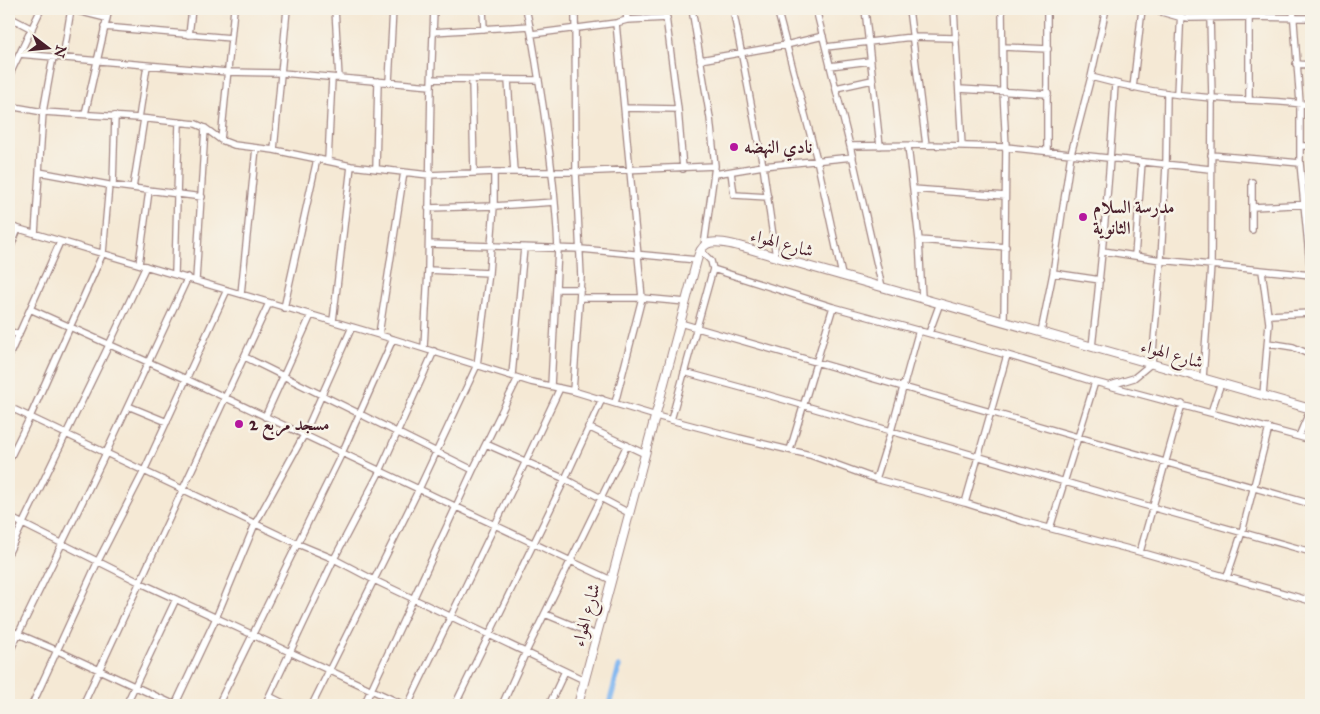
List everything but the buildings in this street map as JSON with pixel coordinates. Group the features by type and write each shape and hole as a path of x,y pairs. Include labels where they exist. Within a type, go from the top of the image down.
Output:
{"street":[{"path":"9,76 41,9"},
{"path":"63,58 70,9 106,18"},
{"path":"85,114 109,9"},
{"path":"189,35 192,9"},
{"path":"221,140 234,9"},
{"path":"274,150 287,9"},
{"path":"328,160 336,78 335,9"},
{"path":"389,82 393,9"},
{"path":"424,348 429,244 428,208 434,9"},
{"path":"483,9 484,29"},
{"path":"526,9 539,80 555,202 558,249 551,386"},
{"path":"573,391 581,289 581,249 576,172 575,9"},
{"path":"626,9 627,20"},
{"path":"665,9 678,108 683,169"},
{"path":"671,420 713,270 711,260 702,248 715,166 710,118 692,9"},
{"path":"733,9 763,166 776,257"},
{"path":"777,9 817,160 842,275"},
{"path":"816,9 853,157 882,287"},
{"path":"865,9 880,146"},
{"path":"909,9 926,145"},
{"path":"954,9 962,146"},
{"path":"1002,9 1006,147 1004,322"},
{"path":"1047,150 1048,9"},
{"path":"1041,332 1053,273 1071,154 1106,9"},
{"path":"1132,88 1142,9"},
{"path":"1151,9 1179,18 1311,18"},
{"path":"1178,94 1179,18 1181,9"},
{"path":"1249,9 1249,99"},
{"path":"1103,251 1162,260 1311,276 1300,163 1300,104 1293,9"},
{"path":"9,17 32,28"},
{"path":"1203,378 1211,265 1210,168 1212,98 1210,17"},
{"path":"532,34 627,20 667,18"},
{"path":"615,403 642,298 616,23"},
{"path":"433,32 530,26"},
{"path":"104,27 230,38"},
{"path":"700,60 786,45 823,36"},
{"path":"826,48 912,37 955,38"},
{"path":"1003,47 1048,49"},
{"path":"19,54 147,66 282,74 431,86"},
{"path":"35,234 43,112 53,58"},
{"path":"830,66 870,61"},
{"path":"1296,64 1311,65"},
{"path":"133,188 147,66"},
{"path":"1091,77 1132,88 1167,93 1311,105"},
{"path":"432,79 539,80"},
{"path":"472,80 474,173"},
{"path":"508,80 514,172"},
{"path":"836,88 872,80"},
{"path":"376,169 378,81"},
{"path":"1092,347 1103,251 1115,84"},
{"path":"959,89 1048,94"},
{"path":"1109,386 1134,378 1152,363 1162,260 1167,93"},
{"path":"625,108 678,108"},
{"path":"9,109 141,118 196,124 221,140 234,145 274,150 351,166 429,175 683,169 715,166"},
{"path":"9,460 11,449 30,417 103,253 111,185 115,116"},
{"path":"175,274 179,122"},
{"path":"196,280 205,128"},
{"path":"850,146 1006,147 1047,150 1166,165 1210,168"},
{"path":"908,146 919,240 922,298"},
{"path":"1300,146 1311,146"},
{"path":"241,294 256,148"},
{"path":"1211,155 1300,163"},
{"path":"715,174 763,166 853,157"},
{"path":"284,308 317,159"},
{"path":"1135,256 1142,162"},
{"path":"333,321 351,166"},
{"path":"39,172 149,191 202,197"},
{"path":"379,334 404,172"},
{"path":"312,705 419,489 477,365 490,273 494,172"},
{"path":"731,172 734,195 768,197"},
{"path":"1252,182 1252,230"},
{"path":"913,189 1005,196"},
{"path":"9,552 109,345 142,265 149,191"},
{"path":"428,208 555,202"},
{"path":"1253,206 1311,204"},
{"path":"9,226 188,277 284,308 393,338 531,382 573,391 739,438 810,454 876,479 1311,601"},
{"path":"9,251 18,229"},
{"path":"919,240 1006,247"},
{"path":"9,356 60,242"},
{"name":"شارع الهواء","path":"578,705 697,260 702,248 713,242 720,242 842,275 1311,409"},
{"path":"429,244 581,249 697,260"},
{"path":"364,705 457,507 515,377 524,248"},
{"path":"428,270 490,273"},
{"path":"713,270 833,307 1007,355 1094,382 1311,440"},
{"path":"1262,271 1268,315 1268,343 1263,395"},
{"path":"1053,273 1100,280"},
{"path":"9,653 16,634 106,453 188,277"},
{"path":"556,289 581,289"},
{"path":"32,705 98,561 144,471 227,290"},
{"path":"580,298 642,298 686,302"},
{"path":"83,705 269,303"},
{"path":"929,333 940,303"},
{"path":"790,450 833,307"},
{"path":"30,309 186,379 612,580"},
{"path":"1268,315 1311,313"},
{"path":"265,417 311,315"},
{"path":"680,323 1311,504"},
{"path":"9,630 175,705 216,618 255,524 304,435 352,327"},
{"path":"876,479 919,330"},
{"path":"9,331 19,335"},
{"path":"218,705 342,453 393,338"},
{"path":"1268,343 1293,347 1311,355"},
{"path":"265,705 334,559 380,471 434,351"},
{"path":"965,503 1007,355"},
{"path":"245,357 473,470"},
{"path":"684,372 1311,552"},
{"path":"1050,528 1066,481 1094,382"},
{"path":"1211,412 1220,383"},
{"path":"9,518 216,618 406,705 526,463 560,388"},
{"path":"455,705 602,399"},
{"path":"1140,552 1182,404"},
{"path":"128,406 166,422"},
{"path":"9,407 255,524 334,559 584,680"},
{"path":"1299,436 1311,409"},
{"path":"588,427 645,454"},
{"path":"1227,577 1242,532 1269,428"},
{"path":"486,444 565,479 629,513"},
{"path":"502,705 544,614 627,446"},
{"path":"126,705 176,599"},
{"path":"544,614 596,636"},
{"path":"549,705 565,671"},
{"path":"269,696 287,705"}],"waterway":[{"path":"609,705 619,667"}],"place":[{"name":"نادي النهضه","path":"734,147"},
{"name":"مدرسة السلام الثانوية","path":"1083,217"},
{"name":"مسجد مربع 2","path":"239,424"}]}
